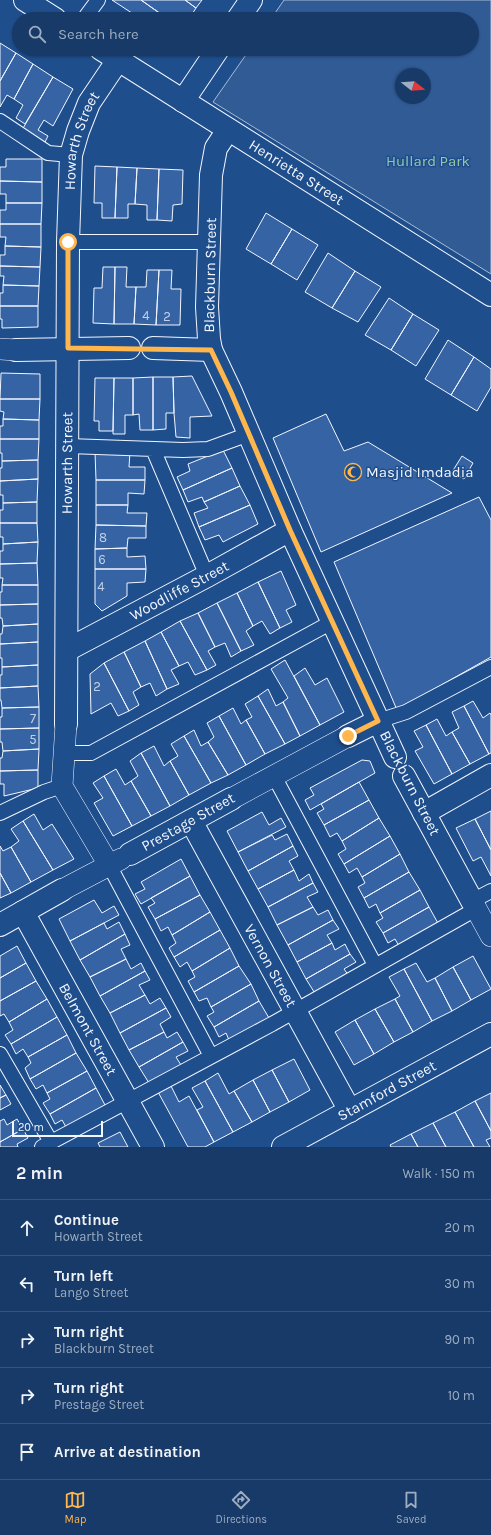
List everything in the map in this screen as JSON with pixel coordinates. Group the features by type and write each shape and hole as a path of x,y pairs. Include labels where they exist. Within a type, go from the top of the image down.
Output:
{"street":[{"path":"24,0 44,12"},
{"path":"243,12 251,0"},
{"name":"Howarth Street","path":"62,786 66,724 68,242 71,155 78,131 109,56"},
{"name":"Henrietta Street","path":"113,56 491,295"},
{"path":"183,101 213,56"},
{"name":"Blackburn Street","path":"228,130 220,141 214,155 211,175 207,307 211,350 290,530 399,766 491,936"},
{"path":"8,350 153,348 211,350"},
{"name":"Woodliffe Street","path":"67,650 290,530"},
{"name":"Prestage Street","path":"0,925 231,798 378,721"},
{"path":"424,813 491,775"},
{"path":"62,786 109,865"},
{"name":"Vernon Street","path":"191,821 350,1110"},
{"name":"Belmont Street","path":"24,912 153,1147"},
{"name":"Stamford Street","path":"283,1147 306,1142 350,1110 491,1034"}],"lane":[{"path":"89,12 98,0"},
{"path":"0,121 48,153 71,155"},
{"path":"68,242 210,242"},
{"path":"68,446 183,450 208,449 249,434"},
{"path":"153,449 207,576"},
{"path":"64,753 91,753 332,622"},
{"path":"378,721 406,712 491,667"},
{"path":"274,776 375,965"},
{"path":"0,813 44,792 62,786"},
{"path":"109,865 211,1056"},
{"path":"0,1054 47,1145 295,1011 474,905 491,891"}],"shaded area":[{"name":"Hullard Park","path":"284,0 491,0 491,274 213,102 245,56 479,56 479,12 276,12"}],"building":[{"path":"112,0 141,0 158,12 130,12"},
{"path":"141,0 185,0 196,8 193,12 158,12"},
{"path":"185,0 202,0 196,8"},
{"path":"0,43 12,50 12,56 14,56 0,81"},
{"path":"14,56 21,56 33,64 14,99 7,95 0,107 0,81"},
{"path":"33,64 53,77 25,124 16,118 23,105 14,99"},
{"path":"53,77 73,89 53,126 44,120 38,130 48,136 44,144 22,130"},
{"path":"6,159 42,159 42,182 0,181 0,167 6,167"},
{"path":"95,166 117,167 115,218 102,218 102,203 94,203"},
{"path":"117,167 137,168 135,204 128,204 128,218 115,218"},
{"path":"137,168 159,169 157,220 147,220 147,205 135,204"},
{"path":"159,169 183,170 182,204 173,205 172,221 157,220"},
{"path":"0,181 42,182 42,203 6,203 6,194 0,194"},
{"path":"6,203 42,203 41,224 0,224 0,210 6,210"},
{"path":"266,213 292,229 271,264 246,249"},
{"path":"0,224 41,224 41,247 5,246 6,237 0,237"},
{"path":"292,229 318,245 297,280 271,264"},
{"path":"5,246 41,247 40,267 0,266 0,255 5,255"},
{"path":"328,253 355,271 332,308 305,292"},
{"path":"0,266 40,267 39,286 3,285 4,276 0,276"},
{"path":"103,267 115,267 114,324 93,323 94,288 102,288"},
{"path":"115,267 127,267 126,287 136,287 134,324 114,324"},
{"path":"147,270 159,270 156,325 134,324 136,287 146,287"},
{"path":"159,270 172,270 171,289 181,289 180,325 156,325"},
{"path":"355,271 381,287 358,322 332,308"},
{"path":"3,285 39,286 38,306 0,306 0,293 3,293"},
{"path":"389,298 413,314 391,350 365,335"},
{"path":"0,306 38,306 38,327 2,328"},
{"path":"413,314 439,330 416,366 391,350"},
{"path":"448,340 474,357 451,395 425,379"},
{"path":"474,357 491,369 491,387 477,411 451,395"},
{"path":"1,373 40,374 40,399 0,399"},
{"path":"192,376 212,416 190,417 190,438 176,437 173,377"},
{"path":"153,377 153,430 140,430 139,414 133,415 133,378"},
{"path":"153,377 173,377 174,413 166,413 166,429 153,430"},
{"path":"95,378 114,378 113,431 99,431 99,421 94,421"},
{"path":"114,378 133,378 133,415 125,415 125,434 113,434"},
{"path":"0,399 40,399 39,420 3,419 4,412 0,411"},
{"name":"Masjid Imdadia","path":"326,414 344,451 368,442 452,493 321,552 273,438"},
{"path":"3,419 39,420 39,439 0,439 0,426 3,426"},
{"path":"0,439 39,439 38,460 2,461 2,453 0,453"},
{"path":"223,450 232,468 183,490 177,477 190,471 188,464"},
{"path":"95,452 130,452 129,467 145,467 145,480 96,480"},
{"path":"462,456 473,463 464,479 452,472"},
{"path":"38,460 38,479 0,481 0,468 2,468 2,461"},
{"path":"232,468 240,486 204,502 202,497 188,502 183,490"},
{"path":"38,479 37,502 3,503 3,495 0,495 0,481"},
{"path":"96,480 145,480 144,494 128,493 128,505 96,505"},
{"path":"240,486 250,505 199,527 194,513 208,508 204,502"},
{"path":"479,497 491,520 491,657 397,710 334,562"},
{"path":"37,502 37,523 0,523 0,510 3,510 3,503"},
{"path":"96,505 128,505 127,513 147,513 146,526 96,525"},
{"path":"250,505 258,524 223,542 219,535 205,540 199,527"},
{"path":"0,523 37,523 38,542 3,544 3,537 0,537"},
{"path":"96,525 146,526 146,538 128,538 127,548 95,549"},
{"path":"38,542 37,563 0,564 0,551 3,551 3,544"},
{"path":"127,548 127,557 145,556 146,569 95,569 95,549"},
{"path":"37,563 38,585 2,585 3,578 0,578 0,564"},
{"path":"95,569 146,569 145,582 127,583 127,596 102,611 95,604"},
{"path":"281,571 296,605 286,610 292,622 280,628 258,582"},
{"path":"258,582 280,628 270,634 262,621 253,626 237,593"},
{"path":"2,585 38,585 38,604 0,605 0,592 2,592"},
{"path":"237,593 253,626 246,631 254,645 241,651 217,603"},
{"path":"217,603 241,651 231,657 225,643 215,647 198,613"},
{"path":"38,604 38,624 3,626 2,618 0,618 0,605"},
{"path":"198,613 215,647 208,651 216,665 207,670 180,621"},
{"path":"180,621 207,670 195,675 188,662 179,666 161,632"},
{"path":"38,624 38,642 0,644 0,634 2,634 3,626"},
{"path":"161,632 179,666 171,670 179,684 167,689 145,641"},
{"path":"145,641 167,689 156,696 150,683 141,687 124,652"},
{"path":"38,642 38,665 2,667 2,658 0,658 0,644"},
{"path":"124,652 141,687 133,692 139,705 129,711 104,663"},
{"path":"285,660 320,725 300,736 283,702 288,698 271,669"},
{"path":"104,663 129,711 118,716 111,703 91,714 90,674"},
{"path":"38,665 38,686 0,688 0,675 2,675 2,667"},
{"path":"305,668 315,685 327,678 344,712 320,725 294,676"},
{"path":"38,686 39,707 2,708 0,688"},
{"path":"268,689 276,706 283,702 300,736 285,744 258,696"},
{"path":"258,696 285,744 265,754 246,720 252,717 245,704"},
{"path":"473,701 483,718 490,713 491,715 491,753 489,754 464,706"},
{"path":"464,706 489,754 470,764 452,732 459,728 452,712"},
{"path":"39,707 39,728 0,729 2,708"},
{"path":"233,708 241,724 246,720 265,754 246,765 219,716"},
{"path":"219,716 246,765 228,775 208,742 214,737 207,723"},
{"path":"437,719 446,736 452,732 470,764 452,774 426,725"},
{"path":"426,725 452,774 434,784 415,751 423,747 414,731"},
{"path":"39,728 39,749 3,751 2,742 0,742 0,729"},
{"path":"194,730 201,746 208,742 228,775 211,783 184,736"},
{"path":"184,736 211,783 189,795 170,761 178,756 171,744"},
{"path":"154,746 164,766 170,761 189,795 170,806 141,753"},
{"path":"39,749 38,770 0,771 0,758 2,758 3,751"},
{"path":"141,753 170,806 151,816 131,781 138,776 130,761"},
{"path":"362,760 370,761 375,773 310,810 305,800 314,795 310,788"},
{"path":"116,769 125,785 131,781 151,816 132,826 104,776"},
{"path":"38,770 38,788 4,796 4,784 0,784 0,771"},
{"path":"104,776 132,826 113,836 94,803 103,798 93,783"},
{"path":"359,782 369,800 324,825 317,813 324,809 321,804"},
{"path":"369,800 379,818 342,841 337,833 330,837 324,825"},
{"path":"491,811 491,850 475,819"},
{"path":"262,812 269,825 281,818 286,827 238,852 227,831"},
{"path":"34,814 43,830 52,824 74,859 53,870 23,821"},
{"path":"379,818 390,836 344,864 338,854 346,849 342,841"},
{"path":"475,819 491,850 491,876 481,857 473,861 456,828"},
{"path":"23,821 53,870 31,882 11,847 19,841 11,829"},
{"path":"287,834 293,846 248,871 238,852 272,835 275,840"},
{"path":"390,836 400,854 362,877 357,868 349,873 344,864"},
{"path":"0,846 3,851 11,847 31,882 11,893 0,873"},
{"path":"293,846 298,856 289,861 294,870 258,889 248,871"},
{"path":"400,854 409,872 364,898 358,887 365,883 362,877"},
{"path":"181,859 190,876 141,904 135,894 145,889 141,882"},
{"path":"294,870 299,881 309,874 313,883 268,907 258,889"},
{"path":"409,872 420,890 380,913 376,904 369,908 364,898"},
{"path":"0,873 11,893 0,898"},
{"path":"190,876 200,895 155,919 148,907 155,903 151,898"},
{"path":"313,883 318,892 307,897 313,907 277,925 268,907"},
{"path":"420,890 429,907 383,933 376,922 383,918 380,913"},
{"path":"200,895 210,912 172,935 168,927 161,931 155,919"},
{"path":"94,900 102,913 114,906 119,915 70,941 59,919"},
{"path":"313,907 318,915 328,910 333,920 288,945 277,925"},
{"path":"429,907 439,925 399,946 395,939 388,943 383,933"},
{"path":"210,912 220,930 174,957 169,948 176,943 172,935"},
{"path":"333,920 339,929 327,935 332,943 297,962 288,945"},
{"path":"119,922 125,934 80,960 70,941 104,923 107,929"},
{"path":"220,930 230,948 192,971 187,962 180,967 174,957"},
{"path":"125,934 130,945 121,949 126,959 90,977 80,960"},
{"path":"332,943 335,950 345,944 350,954 306,979 297,962"},
{"path":"17,946 26,963 0,978 0,956"},
{"path":"230,948 239,966 194,992 188,981 195,977 192,971"},
{"path":"350,954 356,962 344,969 349,976 316,995 306,979"},
{"path":"473,956 491,989 471,1000 453,967"},
{"path":"126,959 131,969 141,963 145,971 100,996 90,977"},
{"path":"26,963 36,981 0,1001 0,978"},
{"path":"416,963 427,982 435,978 452,1011 432,1021 404,969"},
{"path":"239,966 251,984 211,1007 207,998 199,1001 194,992"},
{"path":"453,967 471,1000 452,1011 435,978"},
{"path":"404,969 432,1021 413,1032 395,999 400,996 389,977"},
{"path":"145,971 150,980 139,985 145,995 110,1013 100,996"},
{"path":"36,981 47,999 9,1022 4,1014 0,1016 0,1001"},
{"path":"251,984 259,1001 214,1027 207,1016 214,1012 211,1007"},
{"path":"145,995 150,1004 160,998 166,1008 120,1033 110,1013"},
{"path":"47,999 57,1017 11,1044 5,1035 13,1030 9,1022"},
{"path":"395,999 413,1032 394,1042 375,1009"},
{"path":"259,1001 269,1018 229,1040 226,1033 219,1037 214,1027"},
{"path":"166,1008 171,1017 160,1024 164,1032 129,1050 120,1033"},
{"path":"375,1009 394,1042 374,1054 355,1020"},
{"path":"57,1017 67,1035 28,1057 23,1049 16,1054 11,1044"},
{"path":"355,1020 374,1054 354,1065 335,1032"},
{"path":"164,1032 167,1038 177,1032 183,1042 139,1067 129,1050"},
{"path":"67,1035 76,1053 30,1079 25,1068 31,1063 28,1057"},
{"path":"183,1042 188,1051 176,1057 181,1065 149,1083 139,1067"},
{"path":"76,1053 87,1071 47,1093 43,1085 36,1089 30,1079"},
{"path":"294,1059 310,1090 289,1102 272,1070"},
{"path":"272,1070 289,1102 270,1112 253,1080"},
{"path":"87,1071 96,1088 50,1114 43,1103 50,1099 47,1093"},
{"path":"218,1073 229,1094 234,1091 252,1122 233,1132 205,1081"},
{"path":"253,1080 270,1112 252,1122 234,1091"},
{"path":"205,1081 233,1132 214,1142 197,1110 203,1107 192,1088"},
{"path":"0,1085 6,1095 0,1098"},
{"path":"171,1086 179,1102 189,1096 214,1142 205,1147 188,1147 158,1092"},
{"path":"96,1088 105,1105 66,1127 62,1120 55,1124 50,1114"},
{"path":"491,1093 491,1131 475,1101"},
{"path":"6,1095 11,1104 0,1110 0,1098"},
{"path":"475,1101 491,1131 491,1138 486,1140 490,1147 474,1147 455,1112"},
{"path":"455,1112 474,1147 446,1147 433,1123"},
{"path":"4,1119 7,1125 17,1119 23,1129 0,1142 0,1121"},
{"path":"433,1123 446,1147 418,1147 411,1134"},
{"path":"23,1129 28,1138 17,1144 18,1147 0,1147 0,1142"},
{"path":"120,1132 128,1147 100,1147 98,1143"},
{"path":"411,1134 418,1147 391,1147 390,1145"}],"place":[{"name":"Masjid Imdadia","path":"353,472"}],"route":[{"path":"68,242 68,348 211,350 231,392 290,530 378,721 348,736"}]}
